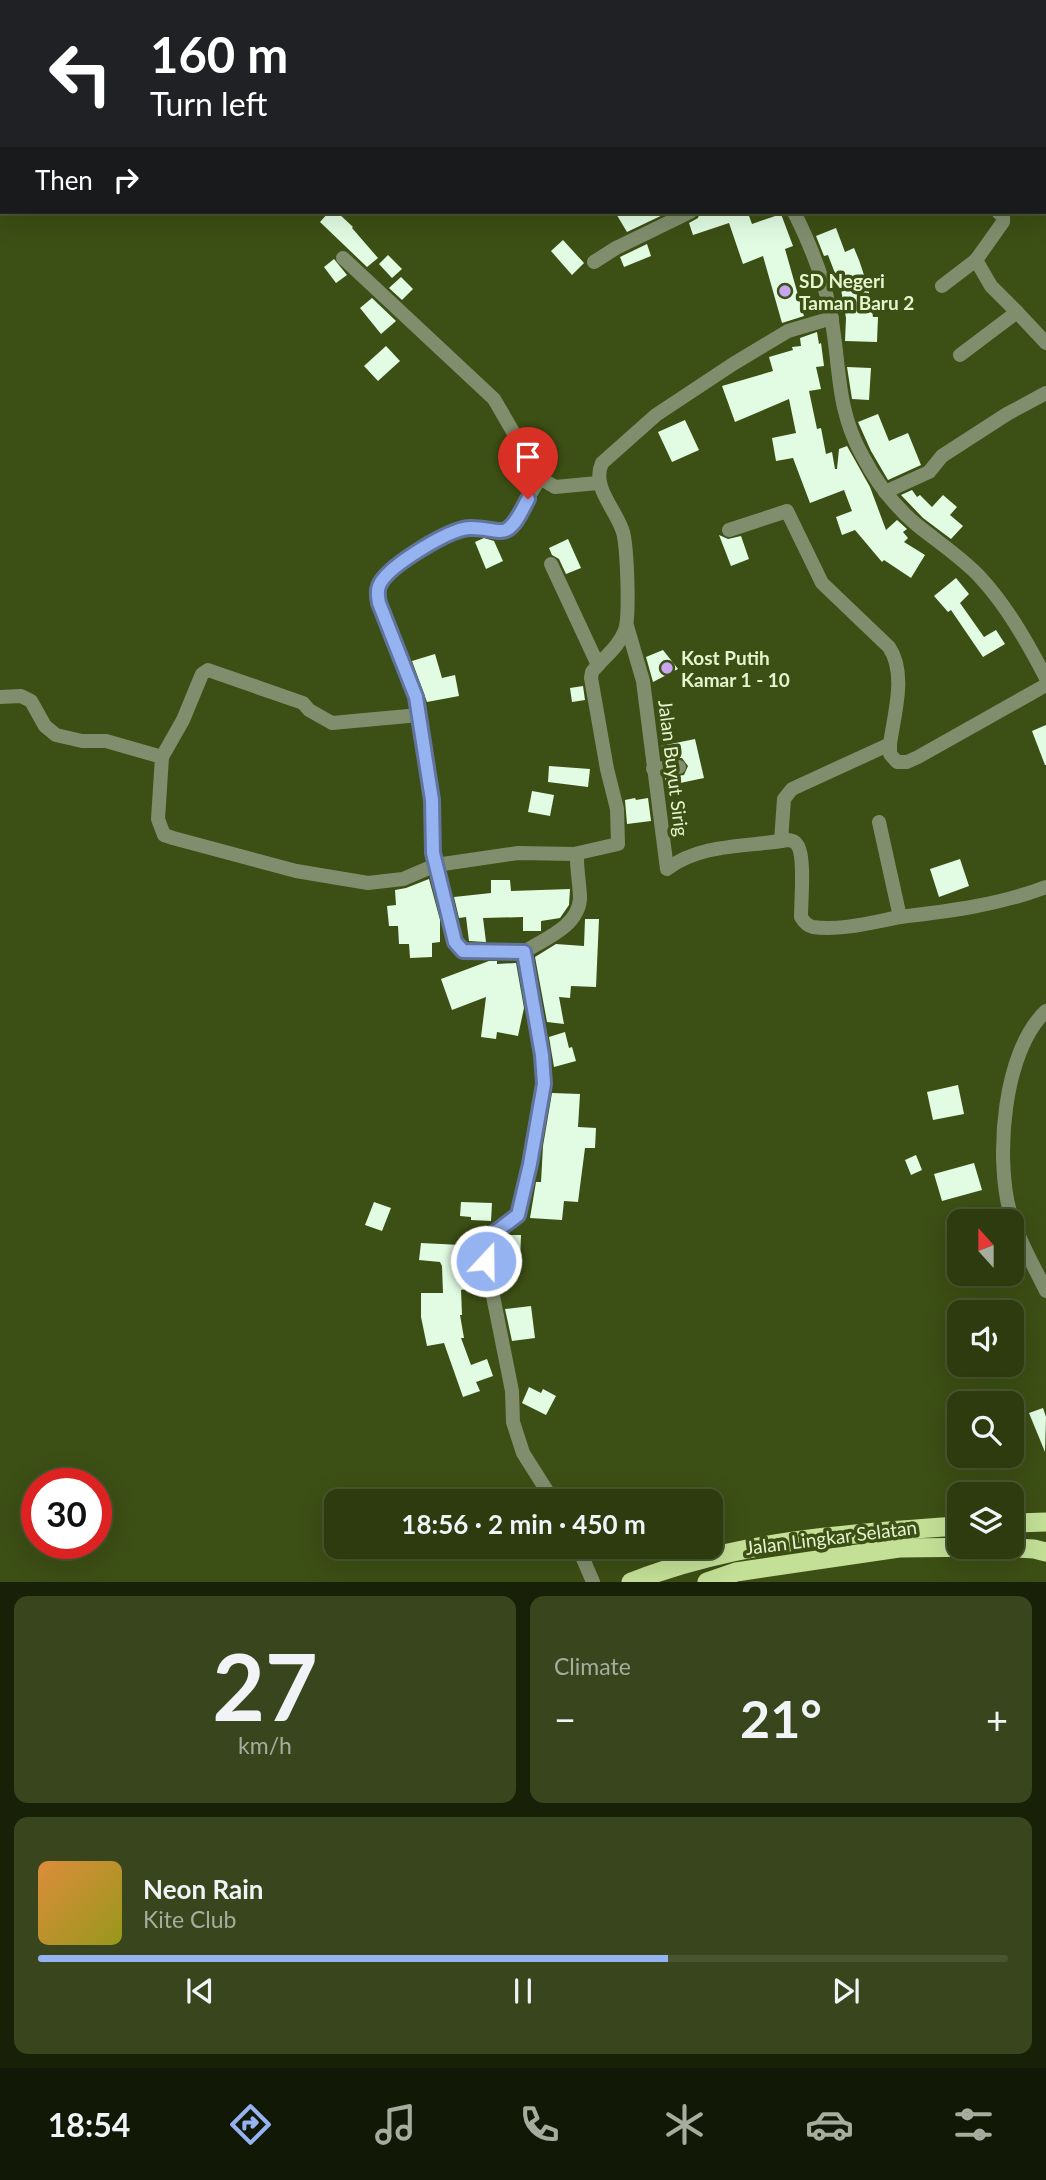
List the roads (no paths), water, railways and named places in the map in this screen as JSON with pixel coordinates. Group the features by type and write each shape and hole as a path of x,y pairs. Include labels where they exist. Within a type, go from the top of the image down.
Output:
{"highway":[{"path":"1024,1523 1046,1522"},
{"name":"Jalan Lingkar Selatan","path":"631,1581 750,1546 808,1538 947,1527"},
{"name":"Jalan Lingkar Selatan","path":"707,1581 736,1572 899,1548 995,1547 1046,1552"}],"street":[{"path":"594,262 616,248 686,214"},
{"path":"795,214 813,253 824,286 832,318 841,399 855,441 886,492 905,514 978,575 1012,619 1046,678"},
{"path":"942,286 976,260 1003,222 1000,214"},
{"path":"343,258 494,399 540,478 555,488 598,483 598,472 602,463 680,397 774,338 832,318"},
{"path":"976,260 984,277 1046,343"},
{"path":"960,355 1017,312"},
{"path":"886,492 929,472 943,456 1007,414 1046,393"},
{"path":"540,478 509,529 500,533 481,527 463,529 412,554 389,571 379,585 379,603 416,697 432,800 433,853 455,942 459,948 468,951 524,952 568,925 575,916 580,897 577,859 574,854"},
{"name":"Jalan Buyut Sirig","path":"598,483 623,533 627,626 643,681 653,769 659,789 667,869 710,850 781,841"},
{"path":"729,530 784,511 789,514 822,583 889,647 895,656 899,672 890,744 892,759 897,762 907,762 1046,685"},
{"path":"551,564 598,665"},
{"path":"419,715 332,723 303,703 208,670 202,674 183,720 162,757 158,819 164,835 296,871 368,883 403,879 436,864 517,853 574,854 618,844 617,809 591,678 592,672 621,639 627,626"},
{"path":"0,697 21,696 31,701 45,726 56,735 82,741 106,741 162,757"},
{"path":"890,744 792,789 785,800 781,841 788,840 799,846 801,917 805,923 811,927 839,926 979,906 1046,887"},
{"path":"653,769 679,767"},
{"path":"879,822 900,917"},
{"path":"524,952 542,1055 544,1084 518,1215 493,1234 489,1241 486,1261 512,1391 513,1422 523,1453 546,1489"},
{"path":"1046,1011 1025,1037 1017,1059 1009,1101 1002,1172 1011,1216 1046,1291"},
{"path":"583,1559 593,1581"}],"place":[{"name":"SD Negeri Taman Baru 2","path":"785,291"},
{"name":"Kost Putih Kamar 1 - 10","path":"667,668"}]}
